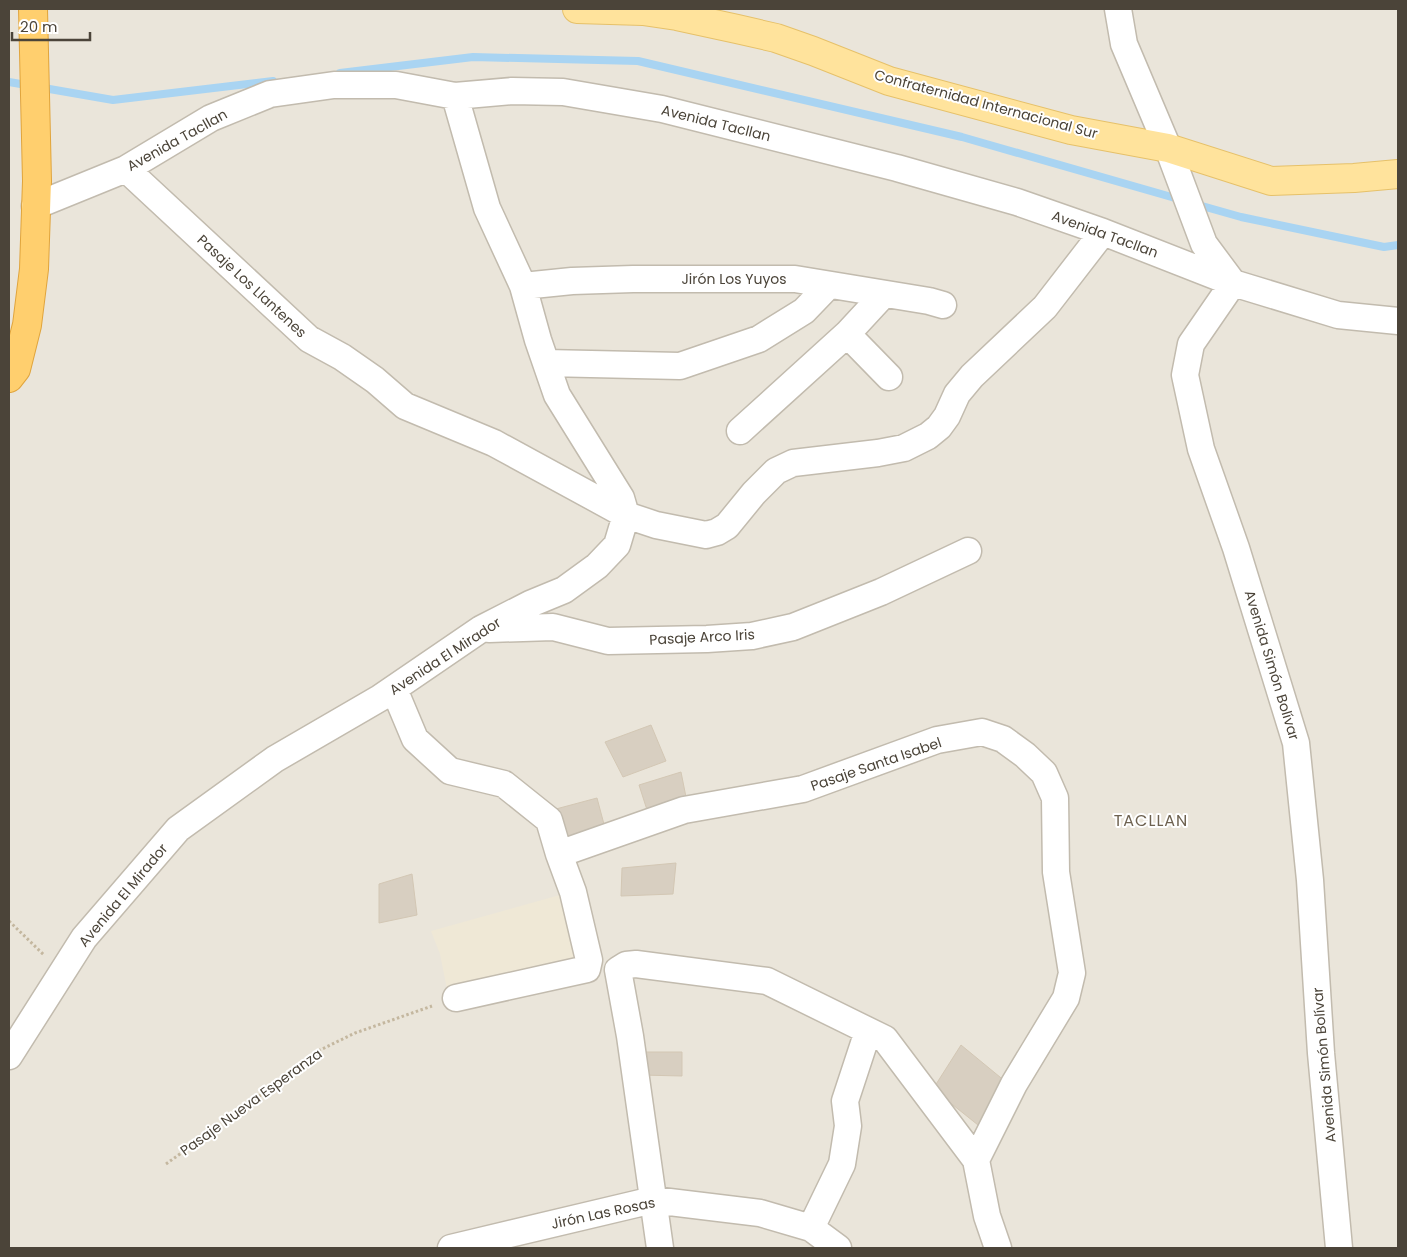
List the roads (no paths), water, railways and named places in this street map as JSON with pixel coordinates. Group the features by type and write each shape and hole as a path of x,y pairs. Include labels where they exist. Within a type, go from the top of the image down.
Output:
{"highway":[{"path":"9,378 16,369 28,325 34,269 36,194 32,9"}],"main road":[{"name":"Confraternidad Internacional Sur","path":"577,9 643,11 677,16 776,38 889,81 1071,130 1168,148 1271,181 1354,178 1398,174"}],"street":[{"path":"1118,9 1124,44 1168,148 1204,244 1233,283"},
{"name":"Avenida Tacllan","path":"36,194 126,169 211,118 270,94 334,85 396,85 455,96 512,91 563,92 662,109 897,168 1017,202 1103,232 1233,283 1338,315 1398,321"},
{"path":"455,96 487,208 523,286 557,395 612,481 621,498 626,515"},
{"name":"Pasaje Los Llantenes","path":"126,169 309,339 342,358 374,380 405,406 494,444 626,515 656,525 706,536 727,526 770,476 793,463 887,452 904,448 928,436 939,427 957,394 972,376 994,358 1045,307 1103,232"},
{"name":"Jirón Los Yuyos","path":"523,286 572,281 643,279 795,279 929,301 943,306"},
{"name":"Avenida Simón Bolívar","path":"1233,283 1191,344 1185,375 1201,449 1236,548 1296,743 1310,880 1322,1053 1339,1248"},
{"path":"546,362 680,366 759,339 804,311 829,285"},
{"path":"740,431 847,334 884,294"},
{"path":"847,334 889,378"},
{"name":"Avenida El Mirador","path":"9,1056 84,938 178,829 275,760 394,689 481,629 530,604 564,590 597,566 617,545 626,515"},
{"name":"Pasaje Arco Iris","path":"481,629 553,628 608,641 752,636 793,627 881,592 968,551"},
{"path":"394,689 415,739 450,771 504,784 549,820 573,892 589,960 587,969 456,998"},
{"name":"Pasaje Santa Isabel","path":"559,854 684,810 803,789 937,740 982,732 1003,739 1025,755 1044,773 1055,798 1056,872 1072,973 1066,998 1014,1084 976,1160"},
{"path":"660,1248 630,1036 618,970 626,965 636,964 767,981 885,1039 976,1160 987,1216 998,1248"},
{"path":"811,1228 842,1164 848,1126 846,1101 868,1031"},
{"name":"Jirón Las Rosas","path":"451,1248 653,1200 760,1214 811,1228 838,1248"}],"waterway":[{"path":"340,73 473,57 638,61 962,137 1182,200"},
{"path":"9,82 113,100 273,81"},
{"path":"1195,204 1241,217 1384,247 1398,245"}],"district":[{"name":"TACLLAN","path":"1151,820"}]}
